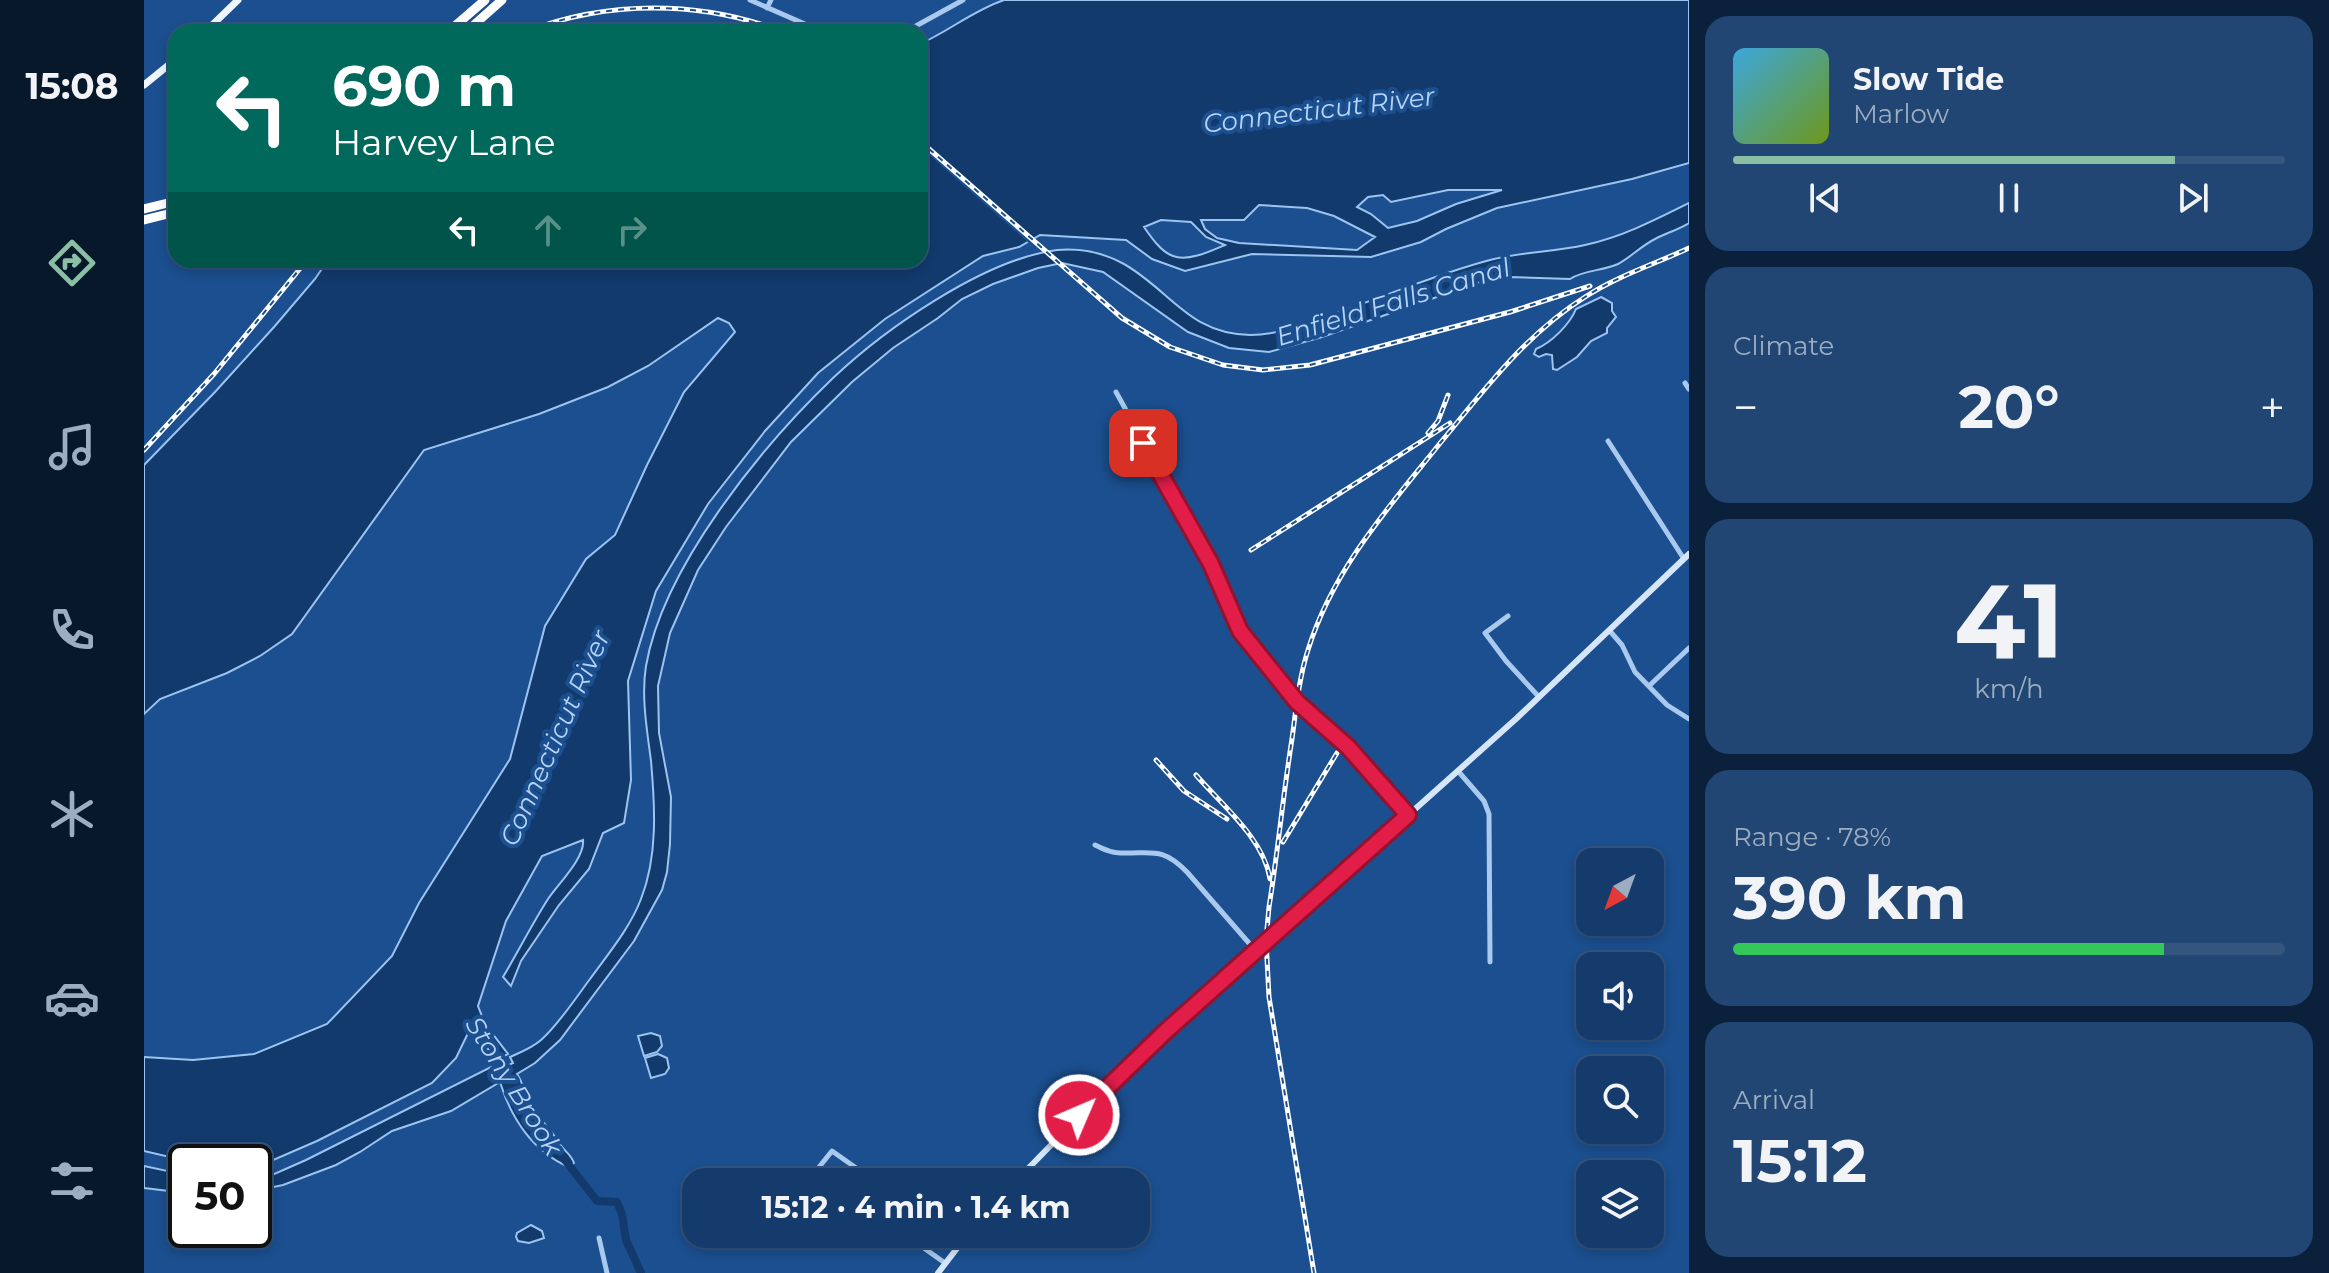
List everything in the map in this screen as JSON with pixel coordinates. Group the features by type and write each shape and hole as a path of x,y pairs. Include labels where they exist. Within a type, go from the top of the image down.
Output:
{"highway":[{"path":"457,24 485,0"},
{"path":"475,24 502,0"},
{"path":"144,209 168,203"},
{"path":"144,220 168,214"}],"main road":[{"path":"213,24 238,0"},
{"path":"144,85 168,66"},
{"path":"1028,1168 1095,1097 1255,950 1517,718 1686,556"},
{"path":"938,1273 957,1248"}],"street":[{"path":"750,0 804,24"},
{"path":"767,8 771,0"},
{"path":"920,24 963,0"},
{"path":"1116,392 1208,558 1240,631 1297,702 1348,747 1408,815"},
{"path":"1608,441 1686,556"},
{"path":"1508,616 1485,633 1539,697"},
{"path":"1609,630 1622,645 1632,669 1672,709 1689,719"},
{"path":"1649,686 1689,648"},
{"path":"1458,771 1484,801 1489,814 1490,962"},
{"path":"1095,845 1120,853 1155,853 1176,862 1255,950"},
{"path":"817,1168 833,1151 857,1168"},
{"path":"599,1238 607,1273"},
{"path":"923,1248 945,1263"}],"water":[{"name":"Connecticut River","path":"1004,0 1689,0 1689,163 1632,179 1497,208 1421,242 1371,257 1252,254 1185,271 1152,259 1126,240 1040,235 1019,247 983,256 885,319 818,373 765,431 708,504 656,591 628,681 631,780 624,823 603,833 589,869 559,905 521,961 511,986 503,977 548,899 580,855 583,840 542,856 506,921 478,1006 485,1024 508,1054 497,1060 485,1045 494,1062 490,1063 476,1039 477,1033 471,1027 456,1058 432,1083 272,1161 272,1144 168,1144 168,1157 144,1151 144,1057 193,1060 254,1054 327,1024 392,956 419,903 510,759 545,626 586,559 615,535 684,392 735,332 729,323 718,318 648,366 608,387 539,414 424,450 292,634 260,656 227,673 160,699 144,714 144,465 274,327 323,268 928,268 928,40","holes":["1448,190 1502,190 1456,204 1417,221 1388,228 1357,207 1368,197 1383,195 1391,202","1259,205 1307,208 1334,216 1375,237 1357,250 1239,243 1217,238 1205,229 1201,220 1244,220","1161,220 1191,222 1206,237 1225,245 1185,258 1173,256 1164,251 1144,227"]},
{"name":"Enfield Falls Canal","path":"1689,203 1689,223 1650,242 1612,266 1570,279 1508,277 1480,282 1322,337 1269,352 1229,348 1188,332 1103,272 1062,263 993,284 962,299 893,348 852,382 791,442 726,527 698,570 670,633 658,686 659,733 671,797 670,844 662,890 634,941 560,1040 535,1063 517,1074 536,1114 574,1163 569,1167 556,1161 534,1143 517,1121 500,1082 451,1111 392,1131 336,1165 272,1187 272,1175 491,1067 494,1072 513,1063 510,1057 538,1043 567,1011 625,930 646,883 653,848 654,813 645,677 656,628 672,589 719,510 776,438 833,378 908,318 968,281 999,267 1029,256 1074,250 1100,254 1124,264 1182,309 1211,327 1229,333 1273,333 1471,265 1599,242"},
{"path":"1601,297 1612,303 1616,317 1607,328 1607,333 1591,341 1577,357 1557,370 1553,369 1552,355 1539,357 1534,354 1536,349 1559,332 1576,309"},
{"path":"651,1033 660,1036 662,1046 657,1052 644,1056 638,1036"},
{"path":"658,1054 667,1058 669,1068 665,1074 651,1078 645,1058"},
{"path":"144,1166 168,1171 168,1191 144,1188"},
{"path":"531,1225 542,1231 544,1238 529,1243 518,1241 517,1233"}],"pier":[{"path":"928,146 1036,242 1031,245 928,154"}],"waterway":[{"name":"Stony Brook","path":"565,1160 597,1201 617,1202 626,1240 641,1273"}],"railway":[{"path":"550,24 588,14 654,8 720,14 758,24"},
{"path":"928,148 1122,318 1170,347 1223,365 1263,370 1310,365 1510,312 1590,286"},
{"path":"1314,1273 1269,997 1266,940 1298,694 1319,620 1364,540 1474,402 1525,345 1564,312 1597,290 1689,248"},
{"path":"144,450 214,374 300,268"},
{"path":"1428,433 1438,421 1448,395"},
{"path":"1251,550 1450,423"},
{"path":"1283,842 1337,753"},
{"path":"1156,760 1184,791 1227,819"},
{"path":"1196,775 1251,836 1260,850 1270,879"}],"route":[{"path":"1079,1115 1246,958 1408,815 1348,747 1297,702 1240,631 1211,564 1143,443"}]}
